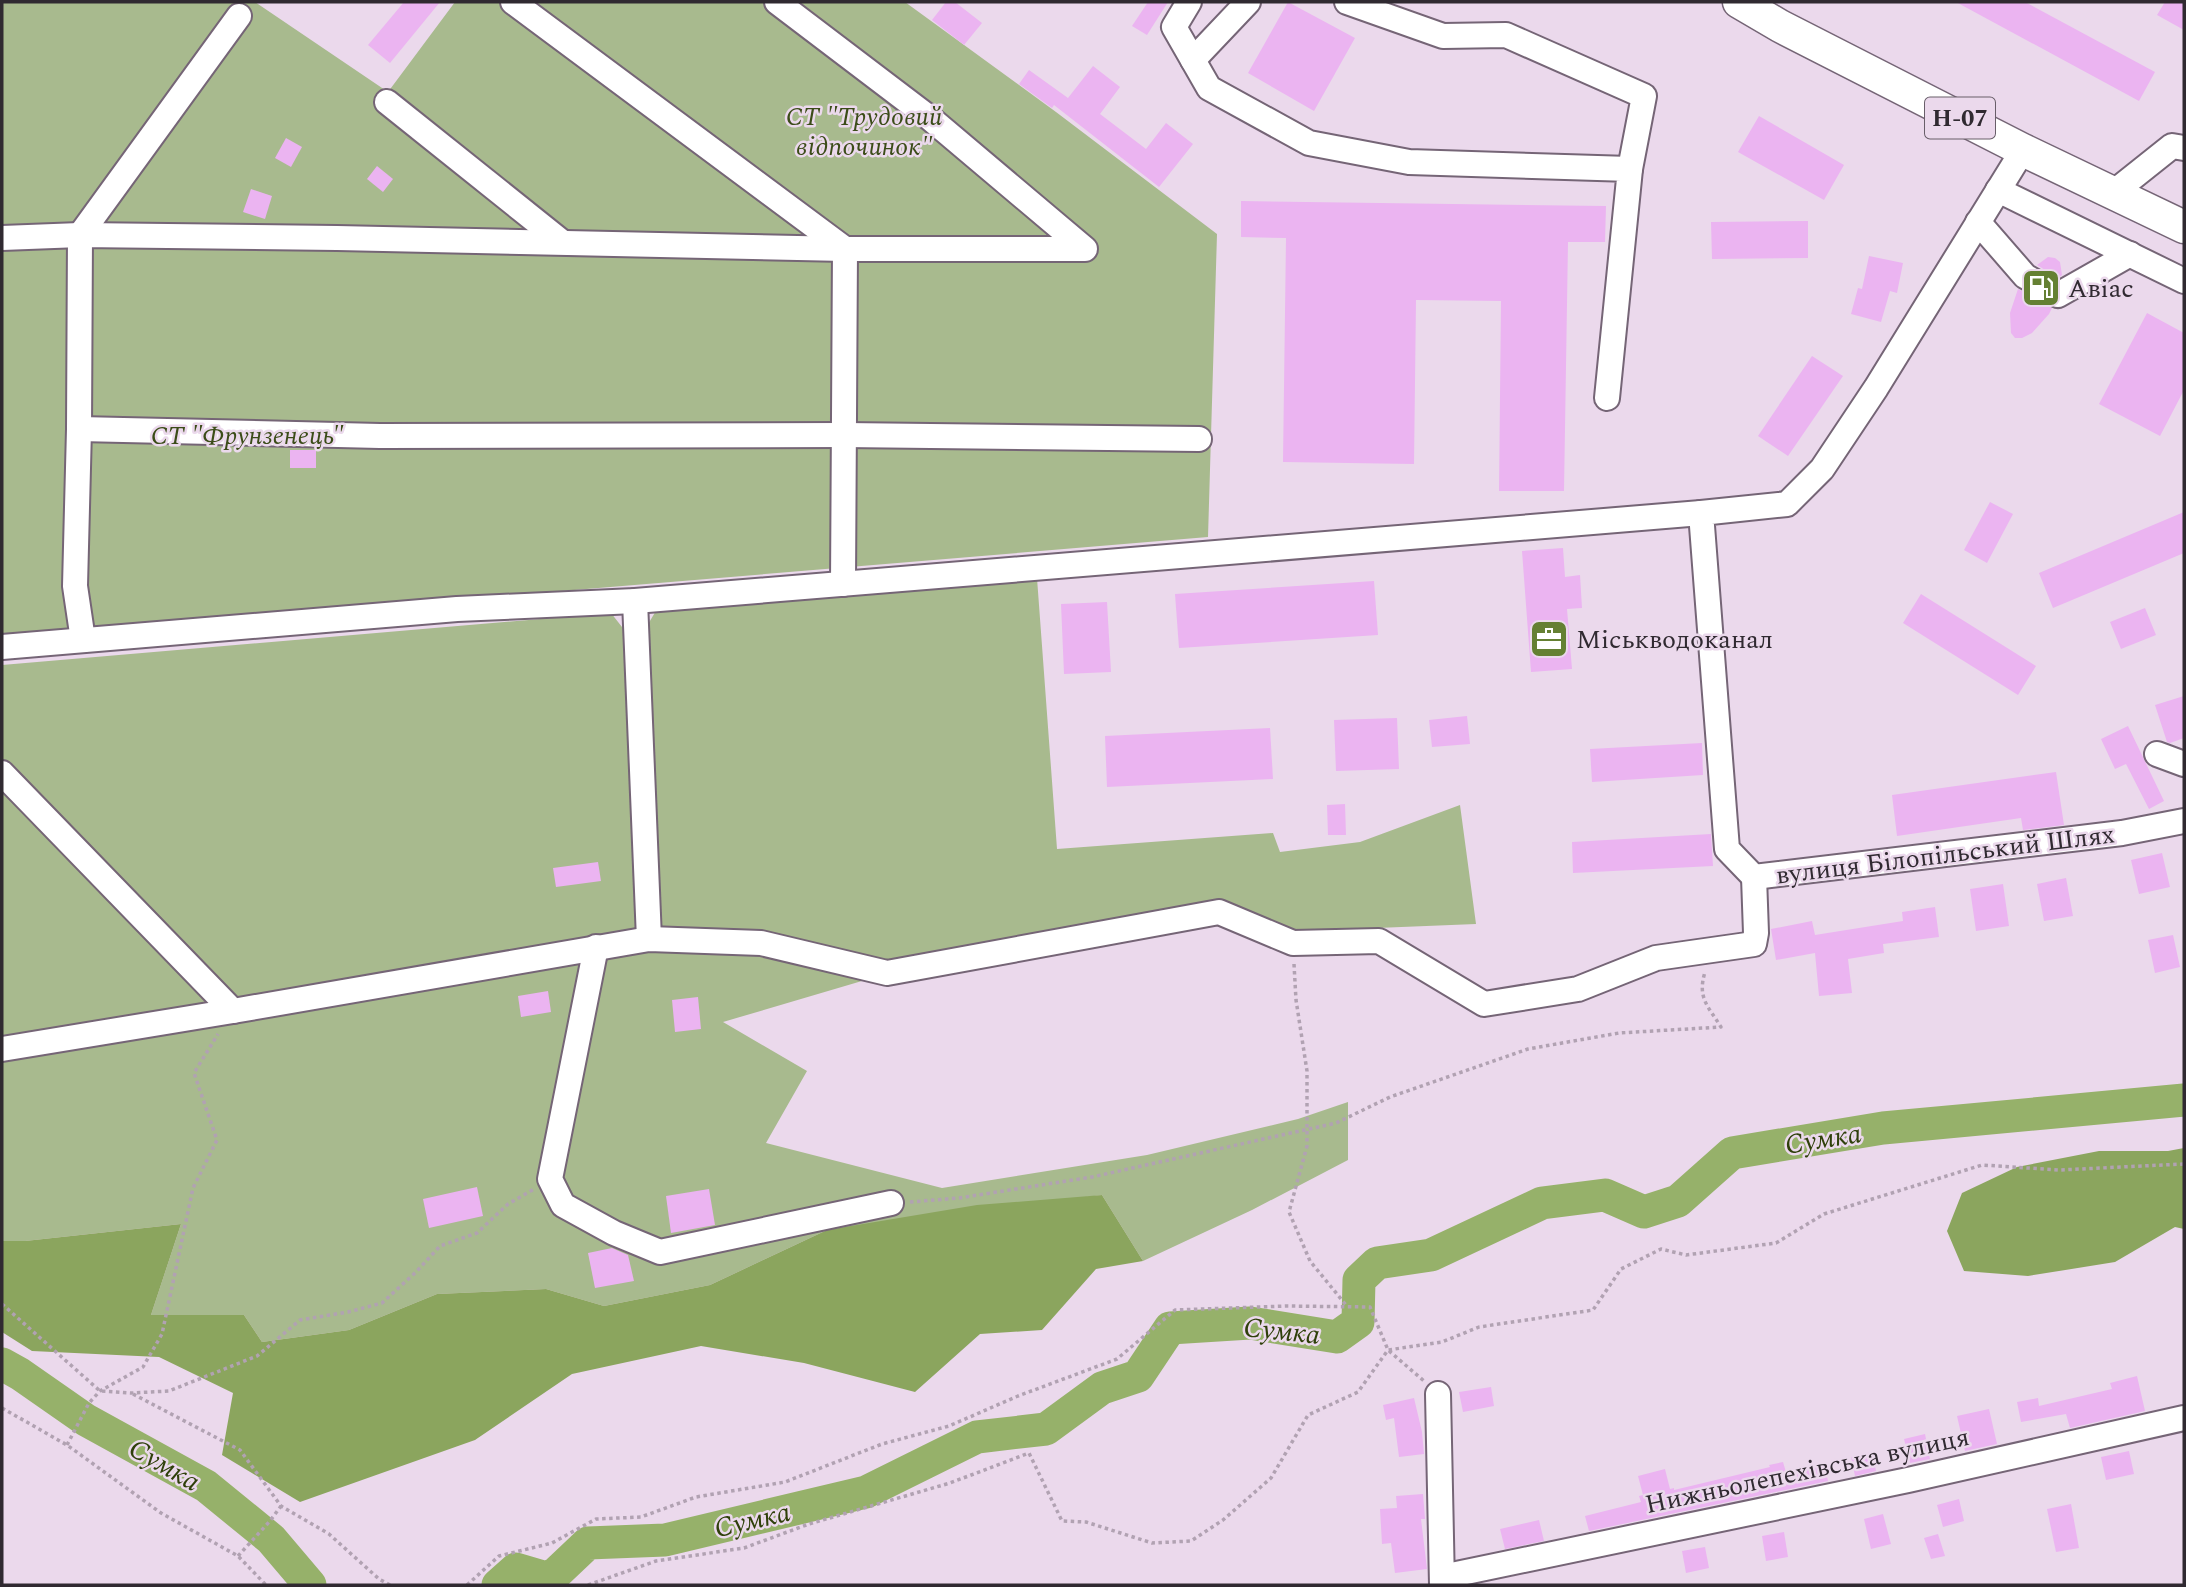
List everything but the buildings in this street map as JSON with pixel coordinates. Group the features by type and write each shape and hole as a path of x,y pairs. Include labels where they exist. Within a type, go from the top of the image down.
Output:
{"main road":[{"name":"Н-07","path":"1739,2 1780,26 2023,150 2184,227"}],"street":[{"path":"513,2 845,249"},
{"path":"2,238 80,235 845,249 1085,249 931,119 777,2"},
{"path":"1189,2 1174,27 1209,88 1309,143 1409,162 1630,169"},
{"path":"1194,60 1248,2"},
{"path":"1347,2 1443,36 1507,35 1644,96 1630,169 1607,398"},
{"path":"83,640 75,586 80,235 239,16"},
{"path":"387,102 562,242"},
{"path":"2113,193 2172,146 2184,148"},
{"path":"2,647 457,609 635,601 1787,504 1822,469 1876,388 2023,150"},
{"path":"1998,190 2184,281"},
{"path":"1978,222 2025,276 2058,295 2130,254"},
{"path":"843,584 845,249"},
{"path":"79,429 380,436 844,435 1199,439"},
{"name":"вулиця Білопільський Шлях","path":"1701,513 1727,849 1754,877 2122,833 2184,821"},
{"path":"635,601 649,939"},
{"path":"2157,754 2184,764"},
{"path":"2,773 233,1011"},
{"path":"2,1049 649,939 761,943 887,973 1219,912 1293,943 1379,941 1484,1004 1578,989 1656,958 1754,944 1754,877"},
{"path":"596,947 550,1179 563,1205 614,1233 660,1252 891,1203"},
{"path":"1438,1394 1442,1581"},
{"name":"Нижньолепехівська вулиця","path":"1442,1581 2184,1418"}],"path":[{"path":"1293,943 1296,1000 1307,1071 1307,1146 1289,1212 1310,1261 1346,1305"},
{"path":"891,1203 958,1198 1091,1177 1336,1123 1390,1097 1528,1049 1619,1033 1721,1027 1702,997 1700,987 1711,950"},
{"path":"66,1446 89,1403 100,1391 143,1367 162,1334 193,1188 217,1140 194,1073 233,1011"},
{"path":"589,1585 656,1561 744,1548 809,1524 950,1483 1029,1453 1062,1521 1086,1522 1152,1543 1191,1541 1223,1520 1271,1478 1308,1415 1358,1392 1388,1350 1442,1342 1479,1327 1593,1310 1621,1269 1661,1249 1686,1255 1776,1243 1824,1214 1982,1164 2059,1170 2184,1164"},
{"path":"2,1304 100,1391 169,1391 257,1356 300,1320 383,1303 440,1246 477,1233 508,1204 550,1179"},
{"path":"467,1585 499,1556 552,1543 596,1519 641,1517 695,1497 785,1482 882,1444 949,1426 1018,1396 1117,1359 1175,1311 1287,1306 1370,1307 1388,1350 1438,1394"},
{"path":"131,1393 240,1450 281,1506 329,1534 379,1579 390,1585"},
{"path":"2,1408 66,1446 161,1513 237,1556 267,1585"},
{"path":"237,1556 271,1521 281,1506"}],"green space":[{"path":"2,2 255,2 388,92 455,2 905,2 1217,234 1208,537 2,638"},
{"path":"1037,578 1057,849 1273,833 1280,852 1360,842 1460,805 1476,924 1302,931 1220,907 889,973 723,1022 807,1071 766,1143 942,1188 1147,1155 1298,1119 1348,1102 1348,1160 1252,1210 1143,1261 1102,1195 827,1230 710,1285 604,1306 546,1289 437,1294 349,1330 262,1342 244,1315 151,1315 181,1224 25,1241 2,1241 2,665 611,613 622,627 647,626 657,609"},
{"path":"2184,1148 2184,1229 2175,1227 2115,1262 2028,1276 1964,1271 1947,1231 1962,1193 2017,1167 2099,1151 2168,1151"},
{"path":"1102,1195 1143,1261 1096,1269 1042,1330 980,1334 915,1392 804,1363 701,1346 572,1374 475,1440 300,1502 222,1455 233,1393 159,1357 32,1351 2,1332 2,1241 25,1241 181,1224 151,1315 244,1315 262,1342 349,1330 437,1294 546,1289 604,1306 710,1285 827,1230 977,1205"}],"waterway":[{"name":"Сумка","path":"498,1585 516,1569 550,1579 588,1543 665,1540 866,1492 977,1437 1046,1429 1102,1388 1138,1376 1170,1328 1250,1323 1337,1337 1358,1322 1359,1280 1377,1263 1431,1255 1542,1203 1605,1195 1644,1212 1678,1201 1732,1153 1883,1128 2184,1100"},
{"name":"Сумка","path":"2,1364 86,1420 206,1486 271,1539 310,1585"}],"place":[{"name":"Авіас","path":"2041,288"},
{"name":"Міськводоканал","path":"1549,639"}],"park label":[{"name":"СТ \"Трудовий відпочинок\"","path":"864,131"},
{"name":"СТ \"Фрунзенець\"","path":"247,435"}]}
